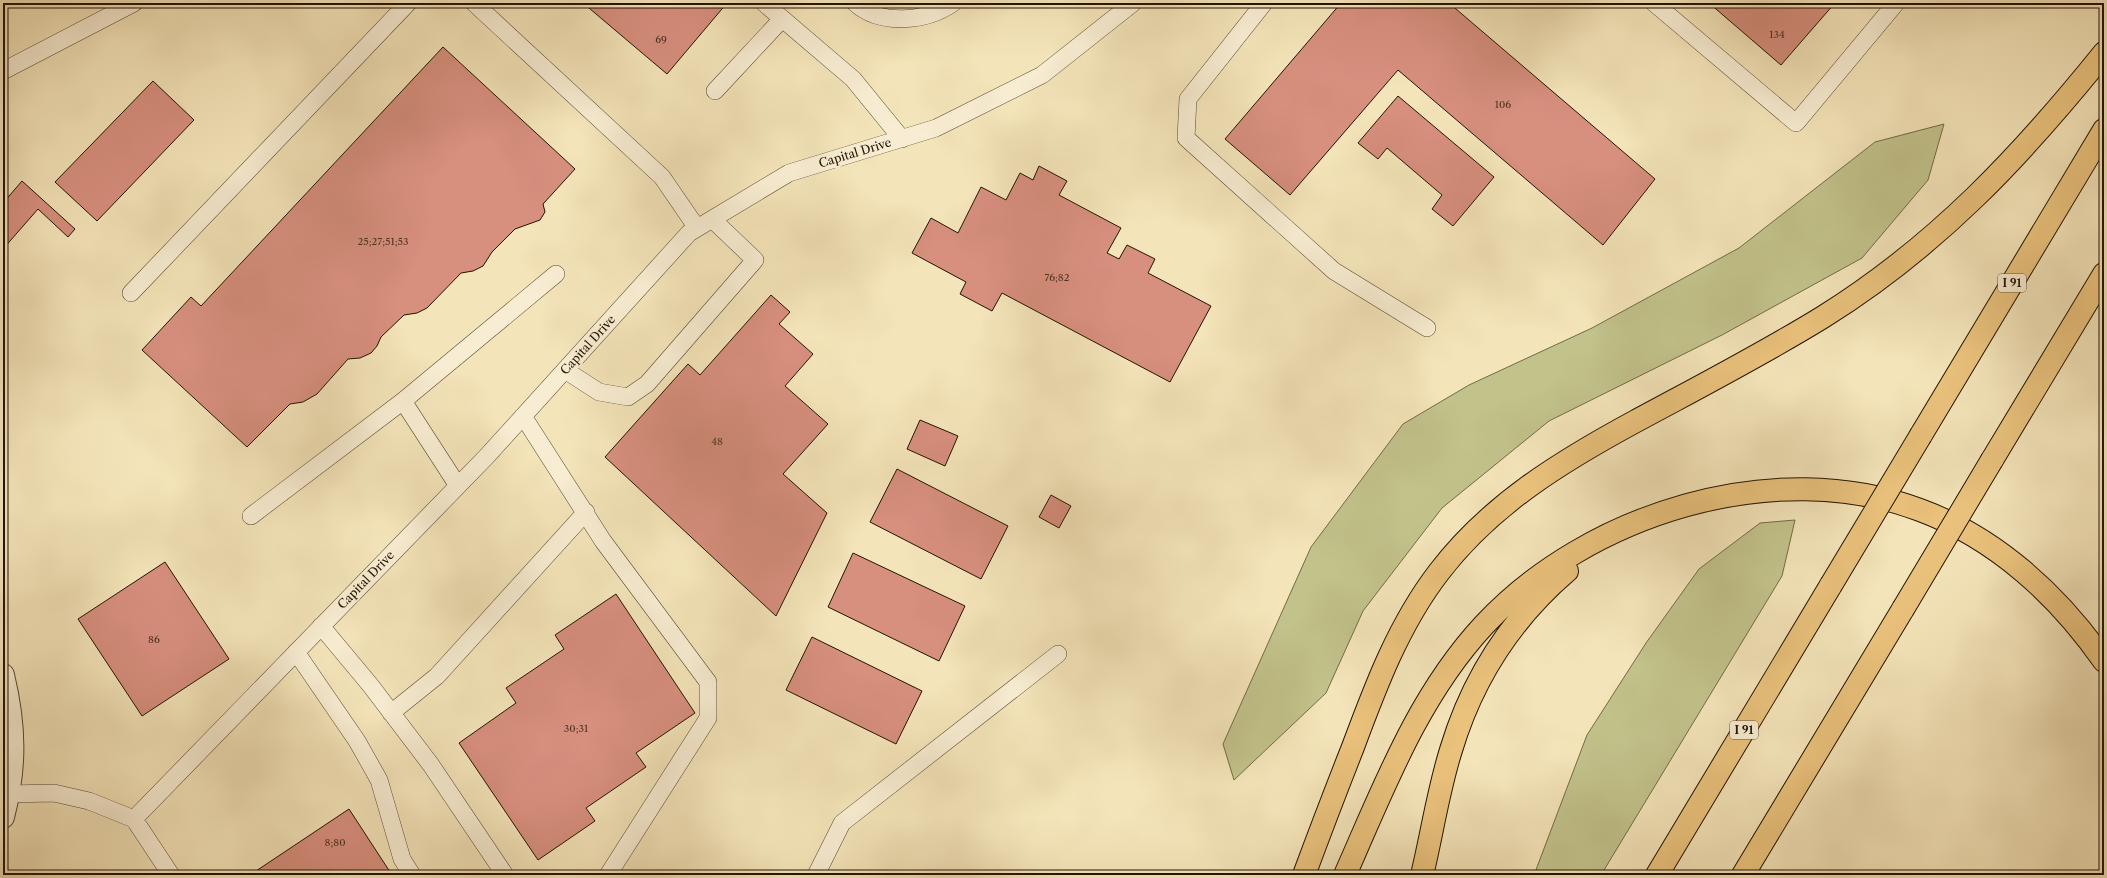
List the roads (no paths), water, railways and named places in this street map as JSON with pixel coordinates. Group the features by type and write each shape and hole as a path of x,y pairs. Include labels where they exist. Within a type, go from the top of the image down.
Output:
{"highway":[{"path":"1304,875 1370,700 1394,645 1408,619 1440,570 1480,527 1524,488 1549,471 1592,445 1817,320 1892,268 1959,213 1998,177 2041,129 2104,53"},
{"name":"I 91","path":"1657,875 2104,130"},
{"path":"1743,875 2104,274"},
{"path":"1422,875 1445,774 1459,726 1479,681 1507,635 1547,588 1596,549 1658,516 1687,505 1715,498 1779,489 1807,490 1867,496 1919,509 1942,519 1985,543 2023,572 2054,599 2101,658"},
{"path":"1345,875 1419,714 1448,668 1486,622 1535,579 1591,542 1657,514 1715,498"}],"street":[{"path":"3,675 9,699 13,734 13,764 9,794 3,817"}],"lane":[{"path":"3,71 134,3"},
{"path":"131,293 408,3"},
{"path":"474,3 662,177 697,228"},
{"path":"764,3 853,79 902,139"},
{"path":"855,3 862,9 888,19 921,17 945,9 953,3"},
{"name":"Capital Drive","path":"134,818 458,486 689,233 789,173 936,128 1042,74 1133,3"},
{"path":"1264,3 1188,99 1186,138 1334,271 1427,328"},
{"path":"1654,3 1796,123 1896,3"},
{"path":"715,92 782,19"},
{"path":"564,370 599,392 628,397 647,384 755,260 712,219"},
{"path":"251,516 402,401 556,274"},
{"path":"402,401 458,486"},
{"path":"523,416 586,512 603,541 708,682 708,718 608,875"},
{"path":"391,712 438,676 586,512"},
{"path":"321,626 431,764 505,875"},
{"path":"296,652 357,741 379,780 402,859 412,875"},
{"path":"816,875 842,823 1058,654"},
{"path":"9,794 54,792 89,801 134,818 171,875"}]}
